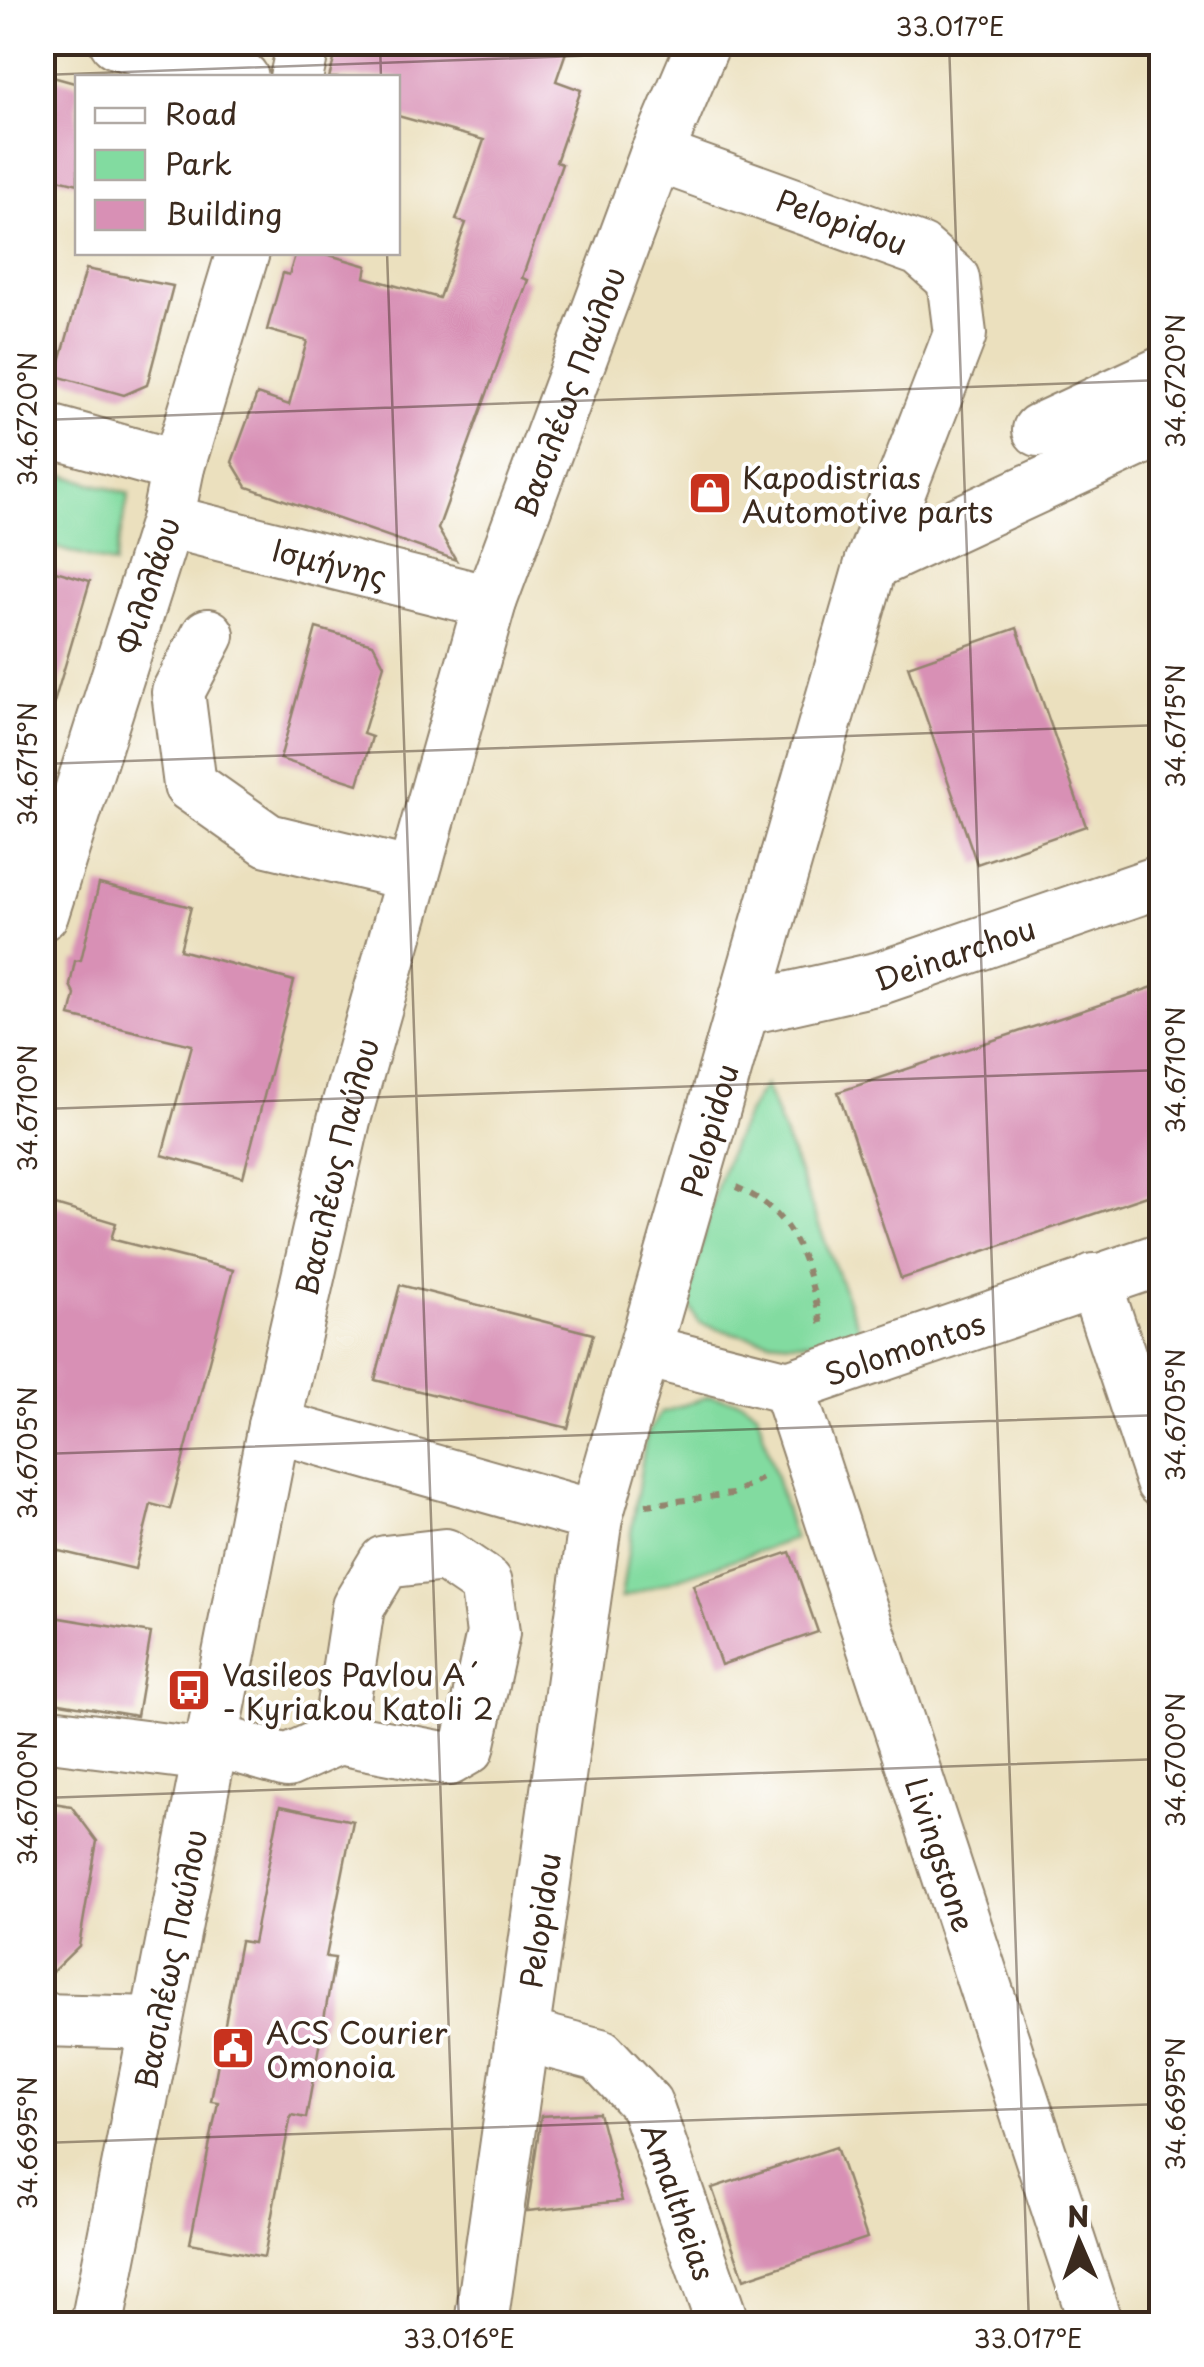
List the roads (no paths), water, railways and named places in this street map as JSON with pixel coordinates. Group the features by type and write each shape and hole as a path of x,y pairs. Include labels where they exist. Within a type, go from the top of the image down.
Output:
{"street":[{"path":"116,42 232,75"},
{"path":"297,75 304,42"},
{"name":"Βασιλέως Παύλου","path":"97,2324 274,1426 344,1120 490,602 656,155 704,42"},
{"name":"Pelopidou","path":"480,2324 596,1517 871,564 960,334 953,279 920,250 656,155"},
{"name":"Φιλολάου","path":"42,914 167,521 178,467 242,255"},
{"path":"1039,430 1162,373"},
{"path":"871,564 1162,429"},
{"path":"42,430 178,467"},
{"name":"Ισμήνης","path":"167,521 490,602"},
{"path":"208,635 178,692 190,784 268,840 413,875"},
{"name":"Deinarchou","path":"742,1009 880,978 1162,881"},
{"name":"Solomontos","path":"644,1351 811,1379 1162,1258"},
{"path":"1094,1280 1162,1482"},
{"name":"Livingstone","path":"811,1379 809,1449 1096,2324"},
{"path":"274,1426 596,1517"},
{"path":"42,1734 209,1747 288,1761 338,1738"},
{"path":"42,2020 155,2023"},
{"name":"Amaltheias","path":"522,2035 600,2055 646,2104 723,2324"}],"place":[{"name":"Kapodistrias Automotive parts","path":"710,493"},
{"name":"Vasileos Pavlou A´ - Kyriakou Katoli 2","path":"189,1690"},
{"name":"ACS Courier Omonoia","path":"233,2048"}]}
